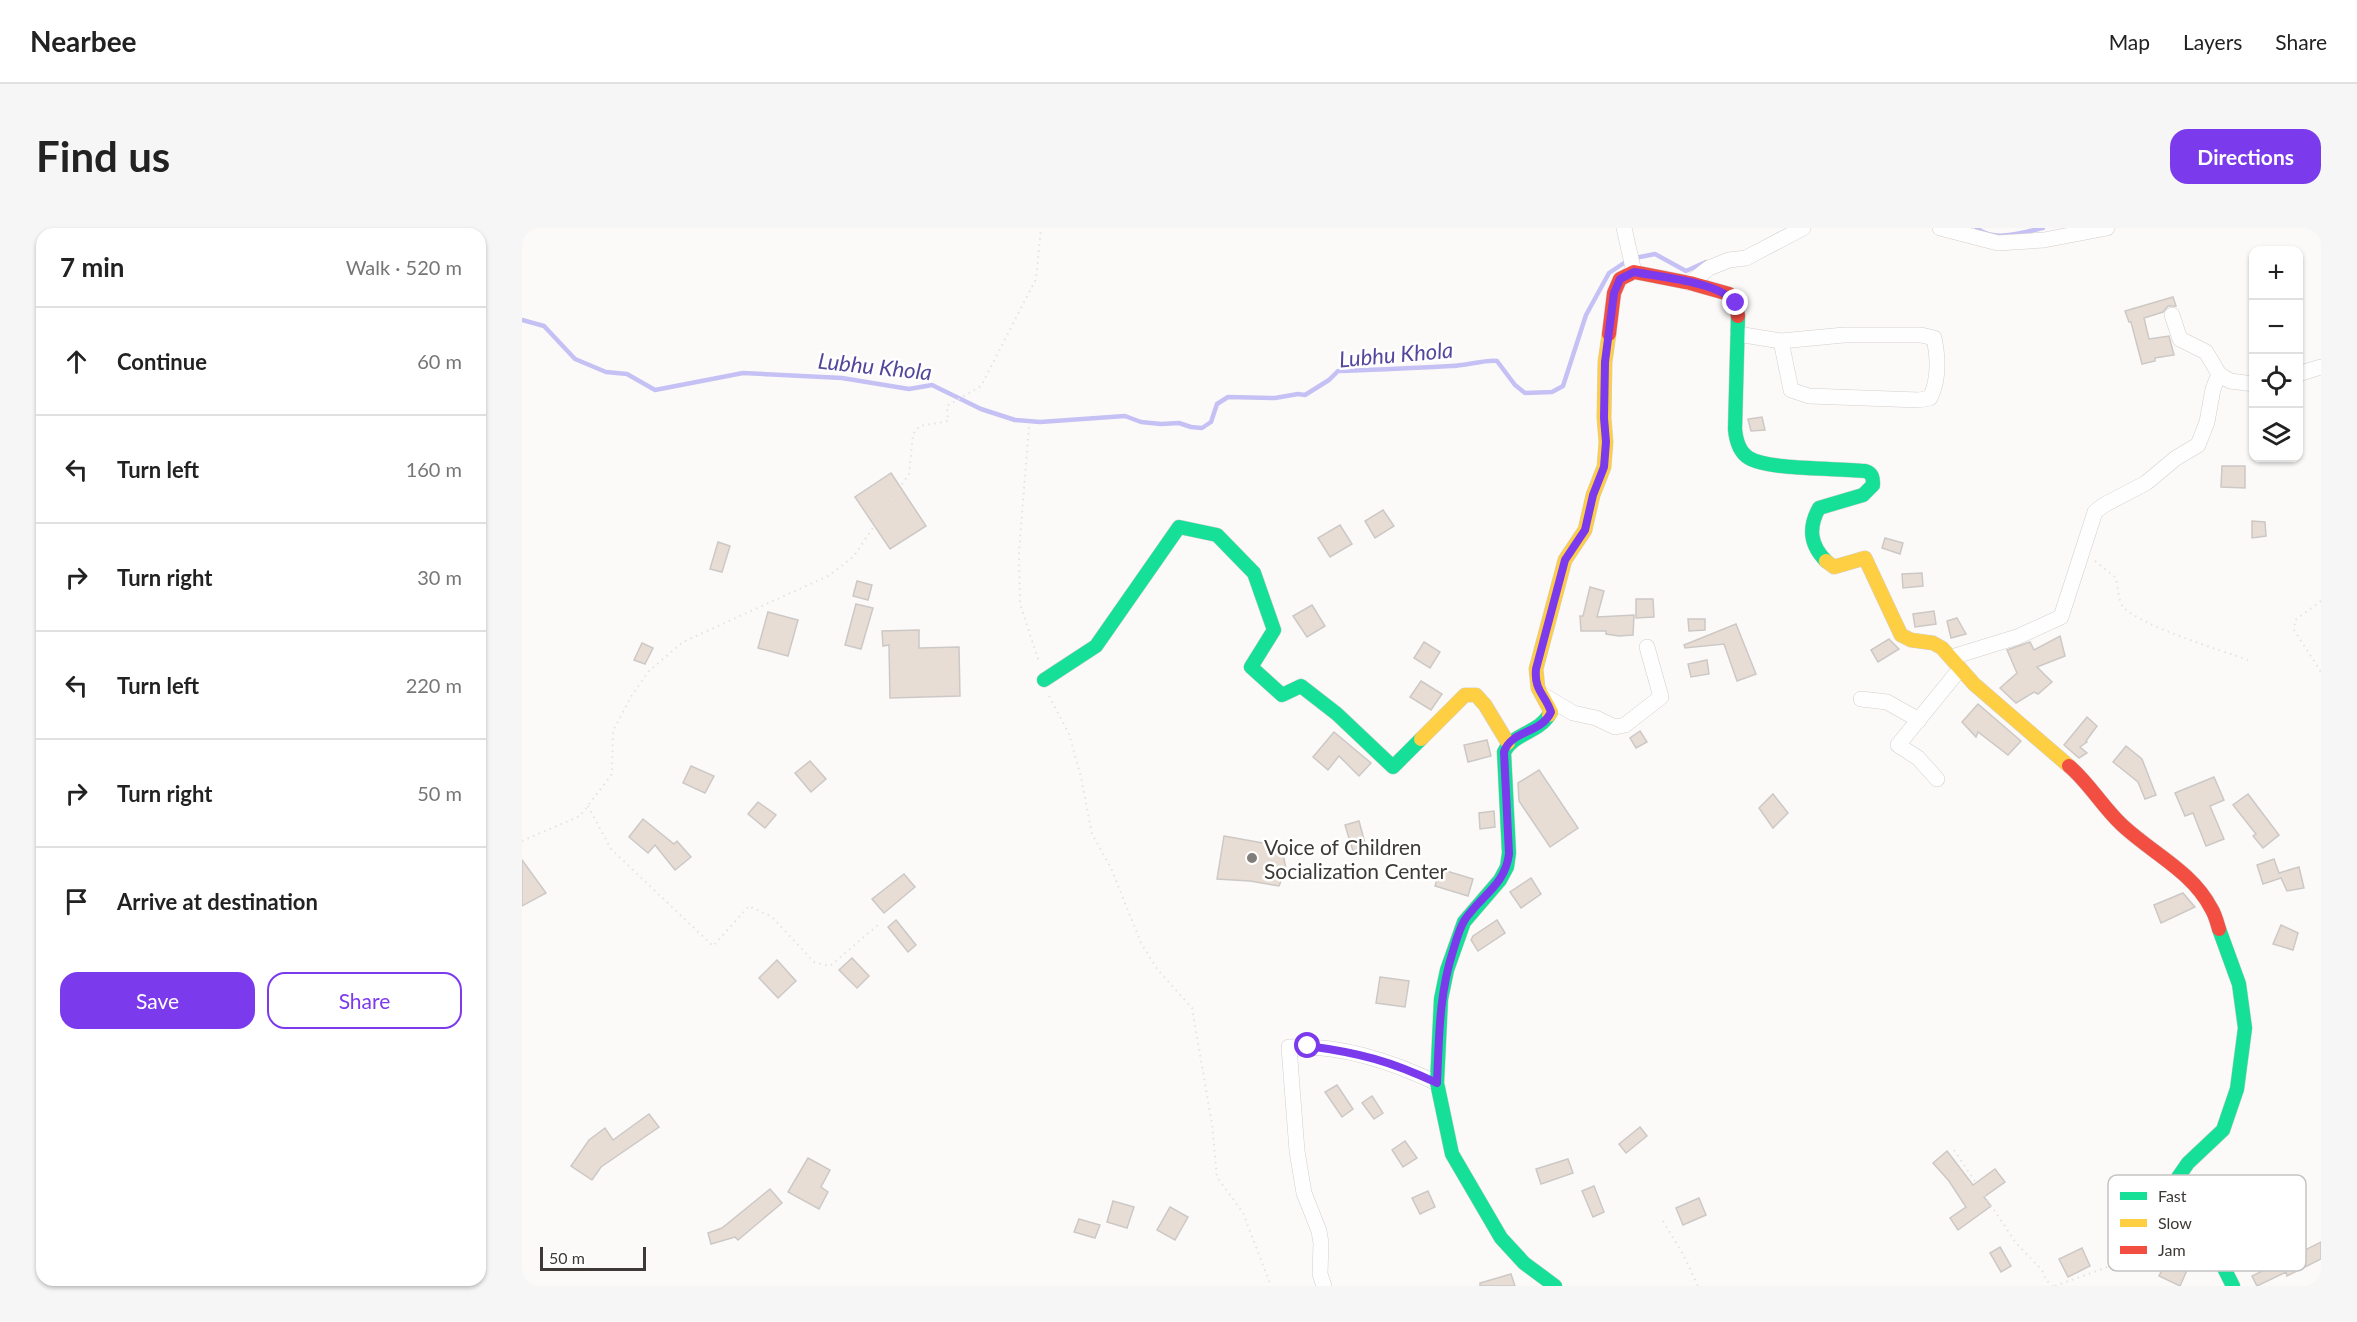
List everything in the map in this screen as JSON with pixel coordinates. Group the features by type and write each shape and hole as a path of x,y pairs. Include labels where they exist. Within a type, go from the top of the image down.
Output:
{"street":[{"path":"1555,1286 1524,1263 1501,1238 1452,1154 1437,1083 1441,999 1447,970 1464,922 1500,879 1507,867 1509,854 1504,752 1508,743 1537,728 1547,720 1551,712 1538,691 1535,680 1540,651 1551,618 1565,560 1585,530 1593,495 1604,467 1605,362 1614,293 1631,262 1624,228"},
{"path":"1690,283 1709,268 1729,260 1746,258 1803,228"},
{"path":"1940,228 1998,243 2044,240 2107,228"},
{"path":"1631,262 1729,294 1736,303 1738,334 1735,429 1739,446 1744,453 1758,462 1869,471 1873,476 1874,483 1871,490 1863,496 1819,508 1813,517 1810,529 1811,541 1816,552 1824,561 1834,567 1864,558 1901,634 1909,640 1938,645 1952,657 1961,672 2083,778 2120,823 2169,864 2184,873 2211,907 2239,984 2245,1028 2237,1089 2223,1130 2188,1163 2179,1175"},
{"path":"2172,315 2180,339 2206,352 2218,374 2230,381 2249,383"},
{"path":"1738,334 1781,341 1844,335 1921,335 1934,339 1937,350 1935,388 1930,398 1919,400 1809,396 1797,393 1791,390 1781,341"},
{"path":"2303,372 2321,367"},
{"path":"1952,657 2017,637 2061,617 2095,512 2145,483 2161,468 2198,444 2207,422 2218,374"},
{"path":"1044,680 1096,646 1149,574 1179,527 1217,535 1254,573 1275,630 1251,667 1282,694 1301,686 1337,714 1393,767 1465,695 1476,695 1508,743"},
{"path":"1538,691 1573,713 1596,718 1615,727 1625,725 1661,697 1647,647"},
{"path":"1937,779 1918,758 1898,745 1955,675 1961,672"},
{"path":"1861,699 1887,702 1919,720"},
{"path":"1324,1286 1320,1274 1319,1231 1304,1192 1297,1151 1289,1047 1308,1046 1372,1056 1406,1068 1437,1083"},
{"path":"2226,1271 2233,1286"}],"path":[{"path":"522,842 580,816 612,774 613,731 632,695 649,671 683,642 830,575 854,556 909,474 913,435 920,426 948,421 946,406 981,386 1036,279 1041,228"},
{"path":"1029,427 1019,552 1020,604 1049,696 1069,734 1081,777 1092,834 1111,868 1141,943 1157,969 1192,1008 1212,1124 1217,1178 1244,1213 1271,1286"},
{"path":"2081,550 2115,577 2120,603 2124,608 2155,626 2248,660"},
{"path":"2321,602 2295,620 2294,630 2321,672"},
{"path":"588,806 611,849 713,946 749,906 772,917 814,962 830,966 879,924"},
{"path":"1954,1150 2016,1243 2042,1270 2046,1280 2054,1286 2108,1267"},
{"path":"1663,1221 1684,1256 1698,1286"}],"building":[{"path":"2173,297 2176,306 2168,306 2163,312 2144,318 2149,339 2169,336 2174,355 2155,358 2155,361 2142,364 2131,322 2125,311"},
{"path":"1762,417 1765,430 1751,431 1748,419"},
{"path":"2222,466 2245,466 2245,488 2221,487"},
{"path":"891,473 926,526 890,549 855,497"},
{"path":"1383,510 1394,526 1375,538 1365,521"},
{"path":"2252,521 2265,522 2266,536 2252,538"},
{"path":"1340,525 1352,544 1330,557 1318,538"},
{"path":"1885,538 1903,543 1900,554 1882,548"},
{"path":"718,542 730,546 722,572 710,569"},
{"path":"1922,573 1923,586 1903,588 1902,574"},
{"path":"857,581 872,585 868,600 853,596"},
{"path":"1590,587 1604,591 1597,617 1634,615 1633,635 1619,636 1606,634 1606,631 1581,631 1580,616 1583,616"},
{"path":"1636,599 1653,599 1654,617 1636,618"},
{"path":"856,604 873,608 861,649 845,645"},
{"path":"1312,605 1325,626 1307,637 1293,616"},
{"path":"1934,611 1936,624 1915,627 1913,614"},
{"path":"768,612 798,620 788,656 758,648"},
{"path":"1957,618 1966,634 1951,638 1947,621"},
{"path":"1688,619 1705,619 1705,630 1689,631"},
{"path":"1736,624 1756,674 1737,681 1724,644 1685,648 1684,645"},
{"path":"919,630 919,648 959,647 960,696 890,698 889,645 883,646 882,631"},
{"path":"2060,636 2065,656 2037,667 2052,682 2038,694 2034,692 2016,703 2000,688 2017,673 2007,650 2030,642 2034,650"},
{"path":"1889,639 1899,649 1878,662 1871,650"},
{"path":"1424,642 1440,652 1430,668 1414,658"},
{"path":"642,643 653,648 645,664 634,660"},
{"path":"1707,660 1709,674 1691,677 1688,664"},
{"path":"1421,681 1442,694 1431,710 1410,697"},
{"path":"1978,704 2021,741 2008,755 1978,732 1976,737 1962,722"},
{"path":"2087,717 2097,726 2087,742 2080,747 2087,753 2079,758 2064,745"},
{"path":"1640,731 1647,742 1636,748 1630,738"},
{"path":"1334,732 1371,763 1359,776 1339,756 1328,770 1313,757"},
{"path":"1487,740 1491,756 1468,762 1464,745"},
{"path":"2126,746 2142,759 2156,795 2145,799 2138,782 2113,762"},
{"path":"810,761 826,779 811,792 795,773"},
{"path":"691,766 714,776 705,793 683,783"},
{"path":"1539,770 1578,828 1550,847 1519,801 1518,783"},
{"path":"2214,777 2224,800 2210,806 2224,839 2206,846 2193,813 2185,816 2175,793"},
{"path":"1773,794 1788,813 1773,828 1759,808"},
{"path":"2248,794 2279,835 2263,848 2253,836 2256,834 2233,805"},
{"path":"758,802 776,815 765,828 748,814"},
{"path":"1494,811 1495,827 1480,829 1479,813"},
{"path":"643,819 674,844 677,841 691,857 675,870 655,845 648,853 629,837"},
{"path":"1359,821 1366,847 1353,851 1345,825"},
{"name":"Voice of Children Socialization Center","path":"1224,836 1263,843 1283,854 1286,869 1279,886 1217,879"},
{"path":"2274,859 2279,873 2299,867 2304,888 2287,891 2281,878 2263,884 2257,865"},
{"path":"522,860 546,893 522,906"},
{"path":"1440,869 1473,879 1468,896 1435,886"},
{"path":"904,874 915,887 884,913 872,899"},
{"path":"1531,878 1541,894 1521,908 1510,892"},
{"path":"2183,893 2195,907 2161,923 2154,905"},
{"path":"896,920 916,945 908,952 888,927"},
{"path":"1497,920 1505,933 1478,951 1471,940 1473,936"},
{"path":"2281,925 2298,933 2293,950 2273,944"},
{"path":"852,958 869,976 857,988 839,970"},
{"path":"777,960 796,981 778,998 759,978"},
{"path":"1380,977 1409,981 1405,1007 1376,1003"},
{"path":"1337,1085 1353,1109 1342,1117 1325,1092"},
{"path":"1372,1096 1383,1113 1374,1119 1362,1103"},
{"path":"649,1114 659,1127 601,1167 592,1180 571,1166 589,1140 605,1128 613,1140"},
{"path":"1640,1127 1647,1136 1626,1153 1619,1144"},
{"path":"1405,1141 1417,1158 1403,1167 1392,1150"},
{"path":"1947,1151 1973,1185 1995,1169 2005,1182 1984,1197 1991,1206 1958,1230 1950,1218 1966,1207 1949,1181 1933,1163"},
{"path":"808,1158 830,1170 821,1187 828,1192 819,1209 788,1192"},
{"path":"1568,1159 1573,1173 1541,1184 1536,1169"},
{"path":"1594,1186 1604,1212 1593,1217 1582,1191"},
{"path":"770,1189 782,1203 738,1240 735,1237 711,1244 708,1233 722,1228"},
{"path":"1428,1191 1435,1207 1420,1214 1412,1198"},
{"path":"1699,1198 1706,1215 1683,1225 1676,1208"},
{"path":"1113,1201 1134,1207 1127,1228 1107,1222"},
{"path":"1170,1207 1188,1217 1175,1240 1157,1230"},
{"path":"1079,1219 1100,1225 1095,1238 1074,1232"},
{"path":"2321,1242 2321,1259 2306,1266 2306,1250"},
{"path":"2000,1247 2011,1266 2001,1272 1990,1253"},
{"path":"2082,1248 2090,1266 2068,1277 2059,1259"},
{"path":"2162,1271 2187,1271 2180,1286 2159,1276"},
{"path":"2262,1271 2297,1271 2287,1276 2286,1272 2257,1286 2252,1276"},
{"path":"1511,1274 1515,1286 1480,1286 1480,1283"}],"waterway":[{"name":"Lubhu Khola","path":"1977,228 1991,235 2000,236 2043,228"},
{"name":"Lubhu Khola","path":"522,320 544,326 575,359 606,372 627,374 655,390 743,373 842,378 909,389 932,385 981,409 1015,420 1040,422 1125,416 1141,422 1179,423 1202,428 1211,422 1217,404 1228,397 1275,398 1305,395 1329,380 1338,371 1457,366 1497,361 1515,385 1525,393 1552,392 1563,386 1586,315 1609,273 1630,259 1655,254 1686,271 1706,262"}],"traffic: fast":[{"path":"1738,316 1735,429 1740,449 1749,458 1771,465 1865,471 1871,474 1873,485 1863,495 1819,508 1815,515 1812,536 1817,549 1826,561"},
{"path":"1044,680 1096,646 1179,527 1217,535 1254,573 1274,630 1251,667 1282,695 1301,686 1337,714 1393,767 1421,739"},
{"path":"1549,715 1539,726 1514,741 1504,752 1509,853 1507,867 1500,880 1464,922 1447,970 1441,999 1437,1083 1452,1154 1501,1238 1524,1263 1555,1286"},
{"path":"2180,1175 2188,1163 2223,1130 2237,1089 2245,1028 2239,984 2219,929"},
{"path":"2226,1271 2233,1286"}],"traffic: slow":[{"path":"1549,715 1551,712 1538,688 1536,669 1565,560 1585,530 1593,495 1604,467 1605,362 1609,334"},
{"path":"1826,561 1834,567 1865,558 1901,635 1911,640 1933,643 1942,648 1974,684 2069,766"},
{"path":"1421,739 1465,695 1476,695 1485,705 1508,743"}],"traffic: jam":[{"path":"1609,334 1614,293 1620,279 1634,272 1690,283 1729,294 1736,304 1738,316"},
{"path":"2069,766 2121,824 2193,883 2212,910 2219,929"}],"place":[{"name":"Voice of Children Socialization Center","path":"1252,858"}],"route":[{"path":"1308,1046 1372,1056 1406,1068 1437,1083 1441,999 1457,938 1464,922 1500,879 1507,867 1509,854 1504,752 1507,743 1537,728 1547,720 1551,712 1538,691 1535,680 1536,669 1565,560 1585,530 1593,495 1604,467 1605,362 1614,293 1620,279 1625,274 1634,272 1690,283 1729,294 1736,303"}]}
